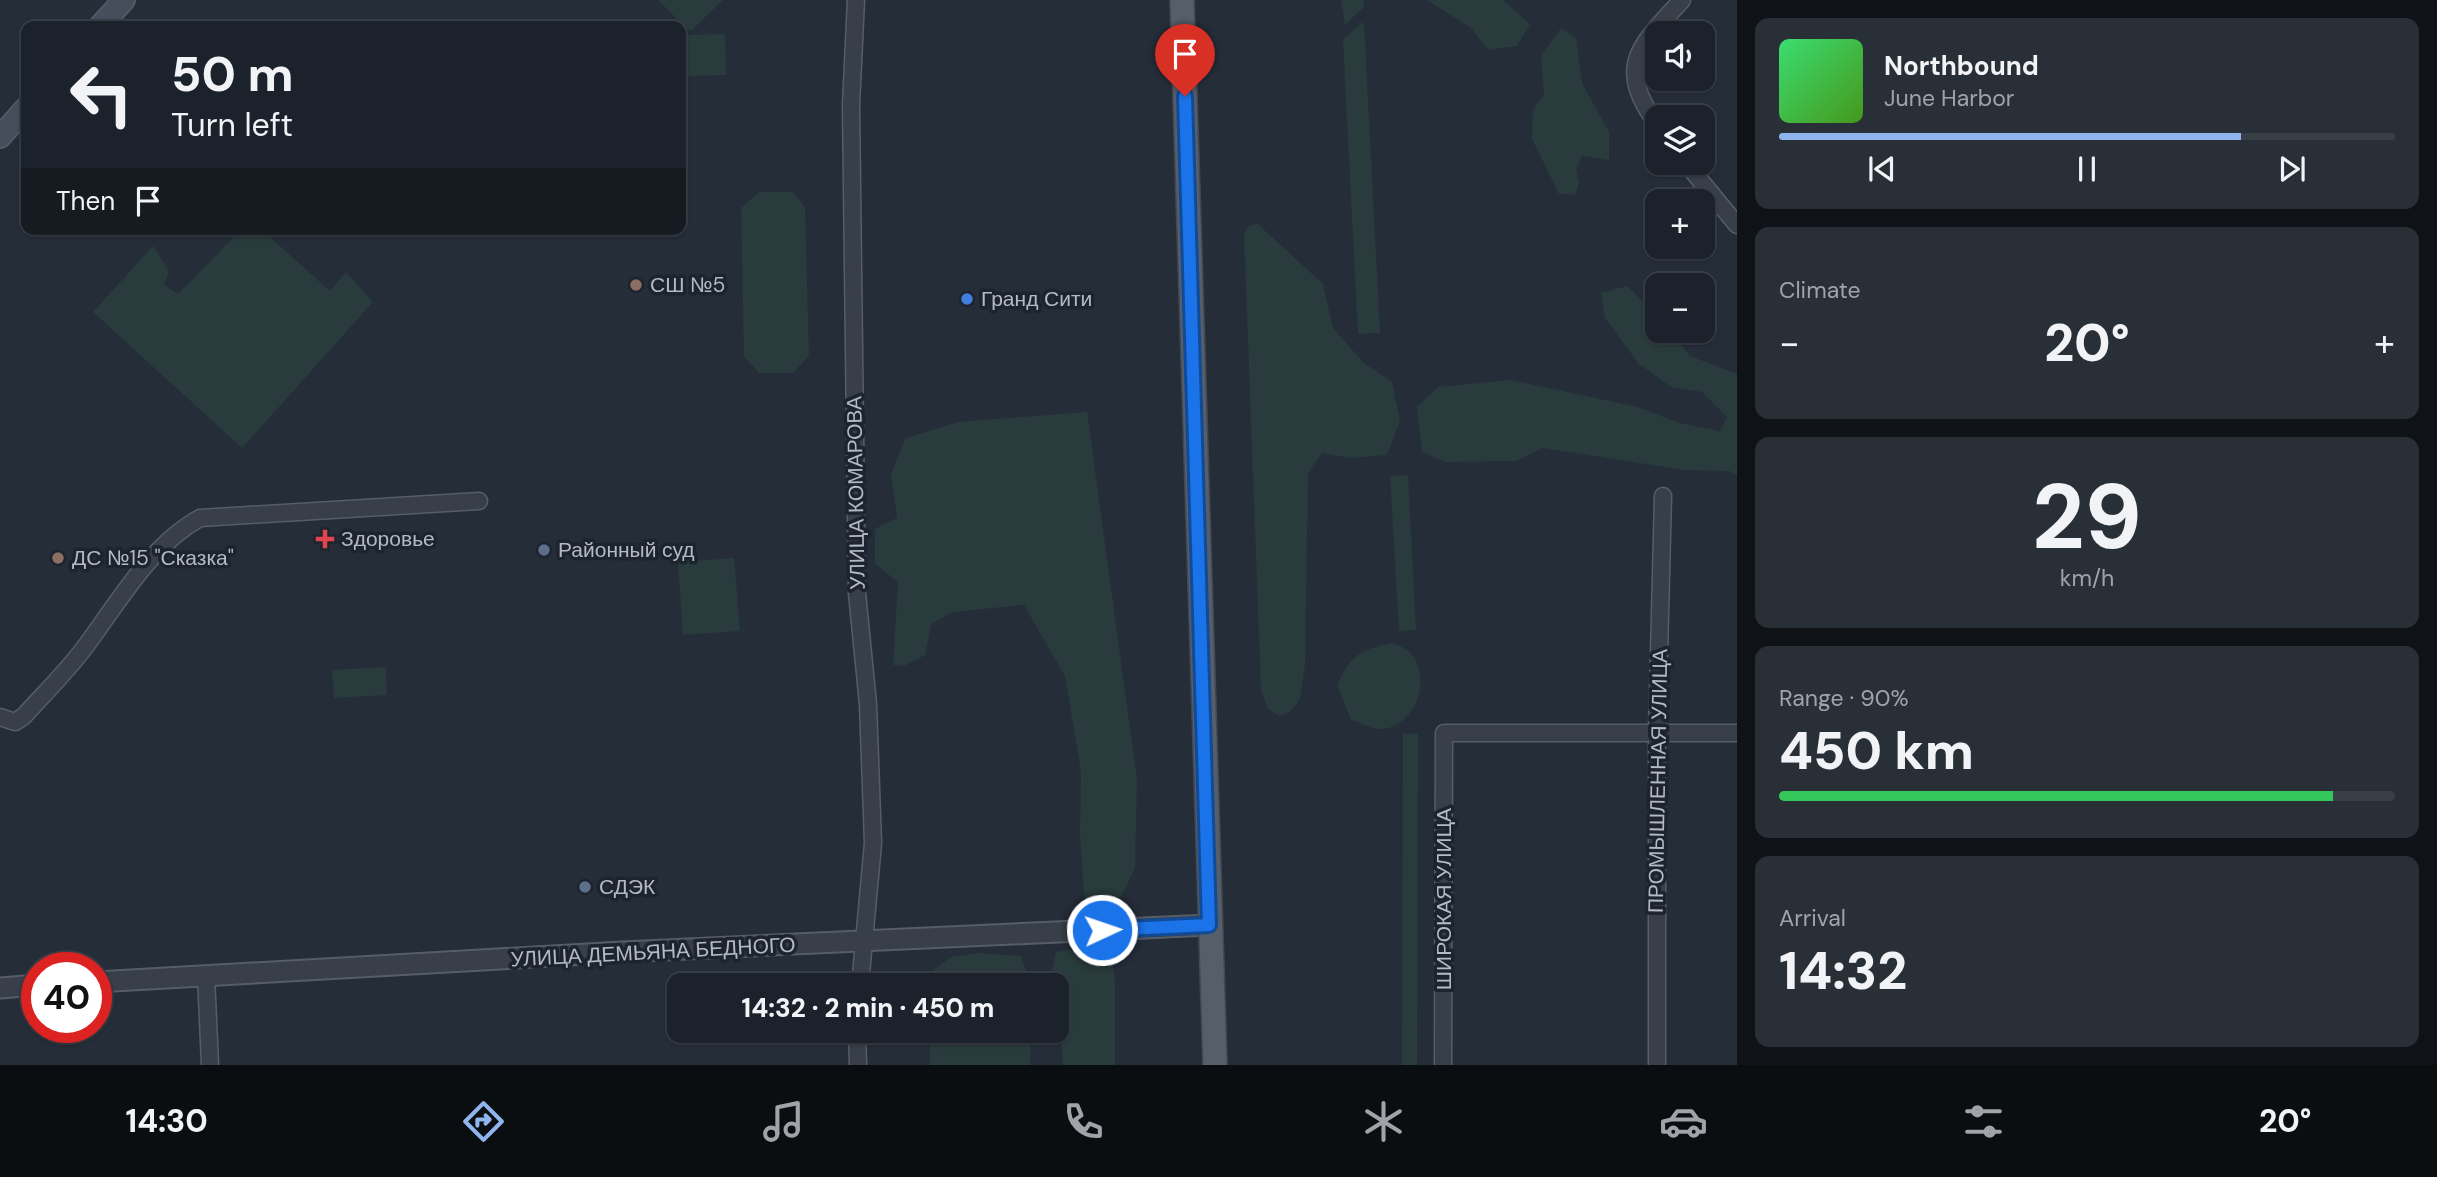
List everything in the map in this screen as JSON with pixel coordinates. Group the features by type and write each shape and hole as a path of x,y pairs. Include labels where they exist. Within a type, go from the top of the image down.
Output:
{"main road":[{"path":"105,21 124,0"},
{"path":"1182,0 1215,1065"},
{"path":"0,137 21,114"}],"street":[{"name":"УЛИЦА КОМАРОВА","path":"856,0 851,105 857,593 868,704 873,843 861,973"},
{"path":"1645,106 1637,87 1634,63 1643,43 1682,0"},
{"path":"1696,175 1737,225"},
{"name":"ПРОМЫШЛЕННАЯ УЛИЦА","path":"1657,1065 1657,733 1663,496"},
{"path":"0,717 15,722 24,716 76,657 161,548 181,528 200,518 479,500"},
{"name":"ШИРОКАЯ УЛИЦА","path":"1443,1065 1444,733 1657,733"},
{"path":"1657,733 1737,733"},
{"name":"УЛИЦА ДЕМЬЯНА БЕДНОГО","path":"112,981 1209,925"},
{"path":"206,975 210,1065"},
{"path":"0,988 21,986"},
{"path":"857,1043 858,1065"}],"shaded area":[{"path":"658,0 723,0 692,30 686,28 686,21 679,21"},
{"path":"1341,0 1363,0 1364,7 1345,25"},
{"path":"1427,0 1503,0 1530,24 1517,46 1488,50 1471,28"},
{"path":"1364,23 1380,333 1358,334 1343,40"},
{"path":"1561,28 1576,38 1582,83 1609,132 1609,160 1582,156 1576,169 1579,183 1575,195 1559,194 1532,139 1533,110 1544,94 1541,56"},
{"path":"725,34 726,75 686,76 686,35"},
{"path":"759,192 793,192 805,207 809,356 793,373 759,373 744,356 741,208"},
{"path":"1258,224 1323,284 1333,328 1363,362 1392,382 1400,421 1387,455 1350,458 1322,453 1308,473 1305,664 1300,699 1290,712 1279,716 1268,709 1261,689 1244,234 1248,226"},
{"path":"236,235 268,235 330,291 346,272 373,302 242,448 93,312 153,246 169,271 164,285 178,294"},
{"path":"1627,286 1645,303 1645,343 1680,343 1690,356 1737,374 1737,476 1729,471 1684,470 1543,448 1516,461 1445,462 1422,452 1417,407 1438,387 1511,380 1638,407 1679,423 1720,431 1727,417 1702,392 1671,387 1638,363 1605,318 1601,293"},
{"path":"1087,412 1137,780 1135,868 1117,905 1085,907 1080,834 1081,772 1065,676 1024,605 953,612 931,624 925,655 904,666 893,665 898,582 875,564 875,529 897,518 891,474 906,438 958,422"},
{"path":"1408,475 1416,630 1399,631 1390,476"},
{"path":"734,558 740,631 683,635 678,562"},
{"path":"1392,643 1407,650 1416,660 1420,672 1417,699 1411,711 1402,721 1391,727 1378,729 1351,720 1337,685 1342,675 1358,655"},
{"path":"386,667 387,695 334,698 332,670"},
{"path":"1403,733 1418,734 1417,1065 1402,1065"},
{"path":"1083,948 1110,952 1115,978 1115,1065 1063,1065 1061,1043 1069,1043 1069,973 1052,973 1056,952"},
{"path":"979,953 1021,956 1027,973 931,973 951,957"},
{"path":"930,1043 1031,1043 1030,1065 930,1065"}],"place":[{"name":"СШ №5","path":"636,285"},
{"name":"Гранд Сити","path":"967,299"},
{"name":"Здоровье","path":"325,539"},
{"name":"Районный суд","path":"544,550"},
{"name":"ДС №15 \"Сказка\"","path":"58,558"},
{"name":"СДЭК","path":"585,887"}],"route":[{"path":"1102,930 1209,925 1185,96"}]}
